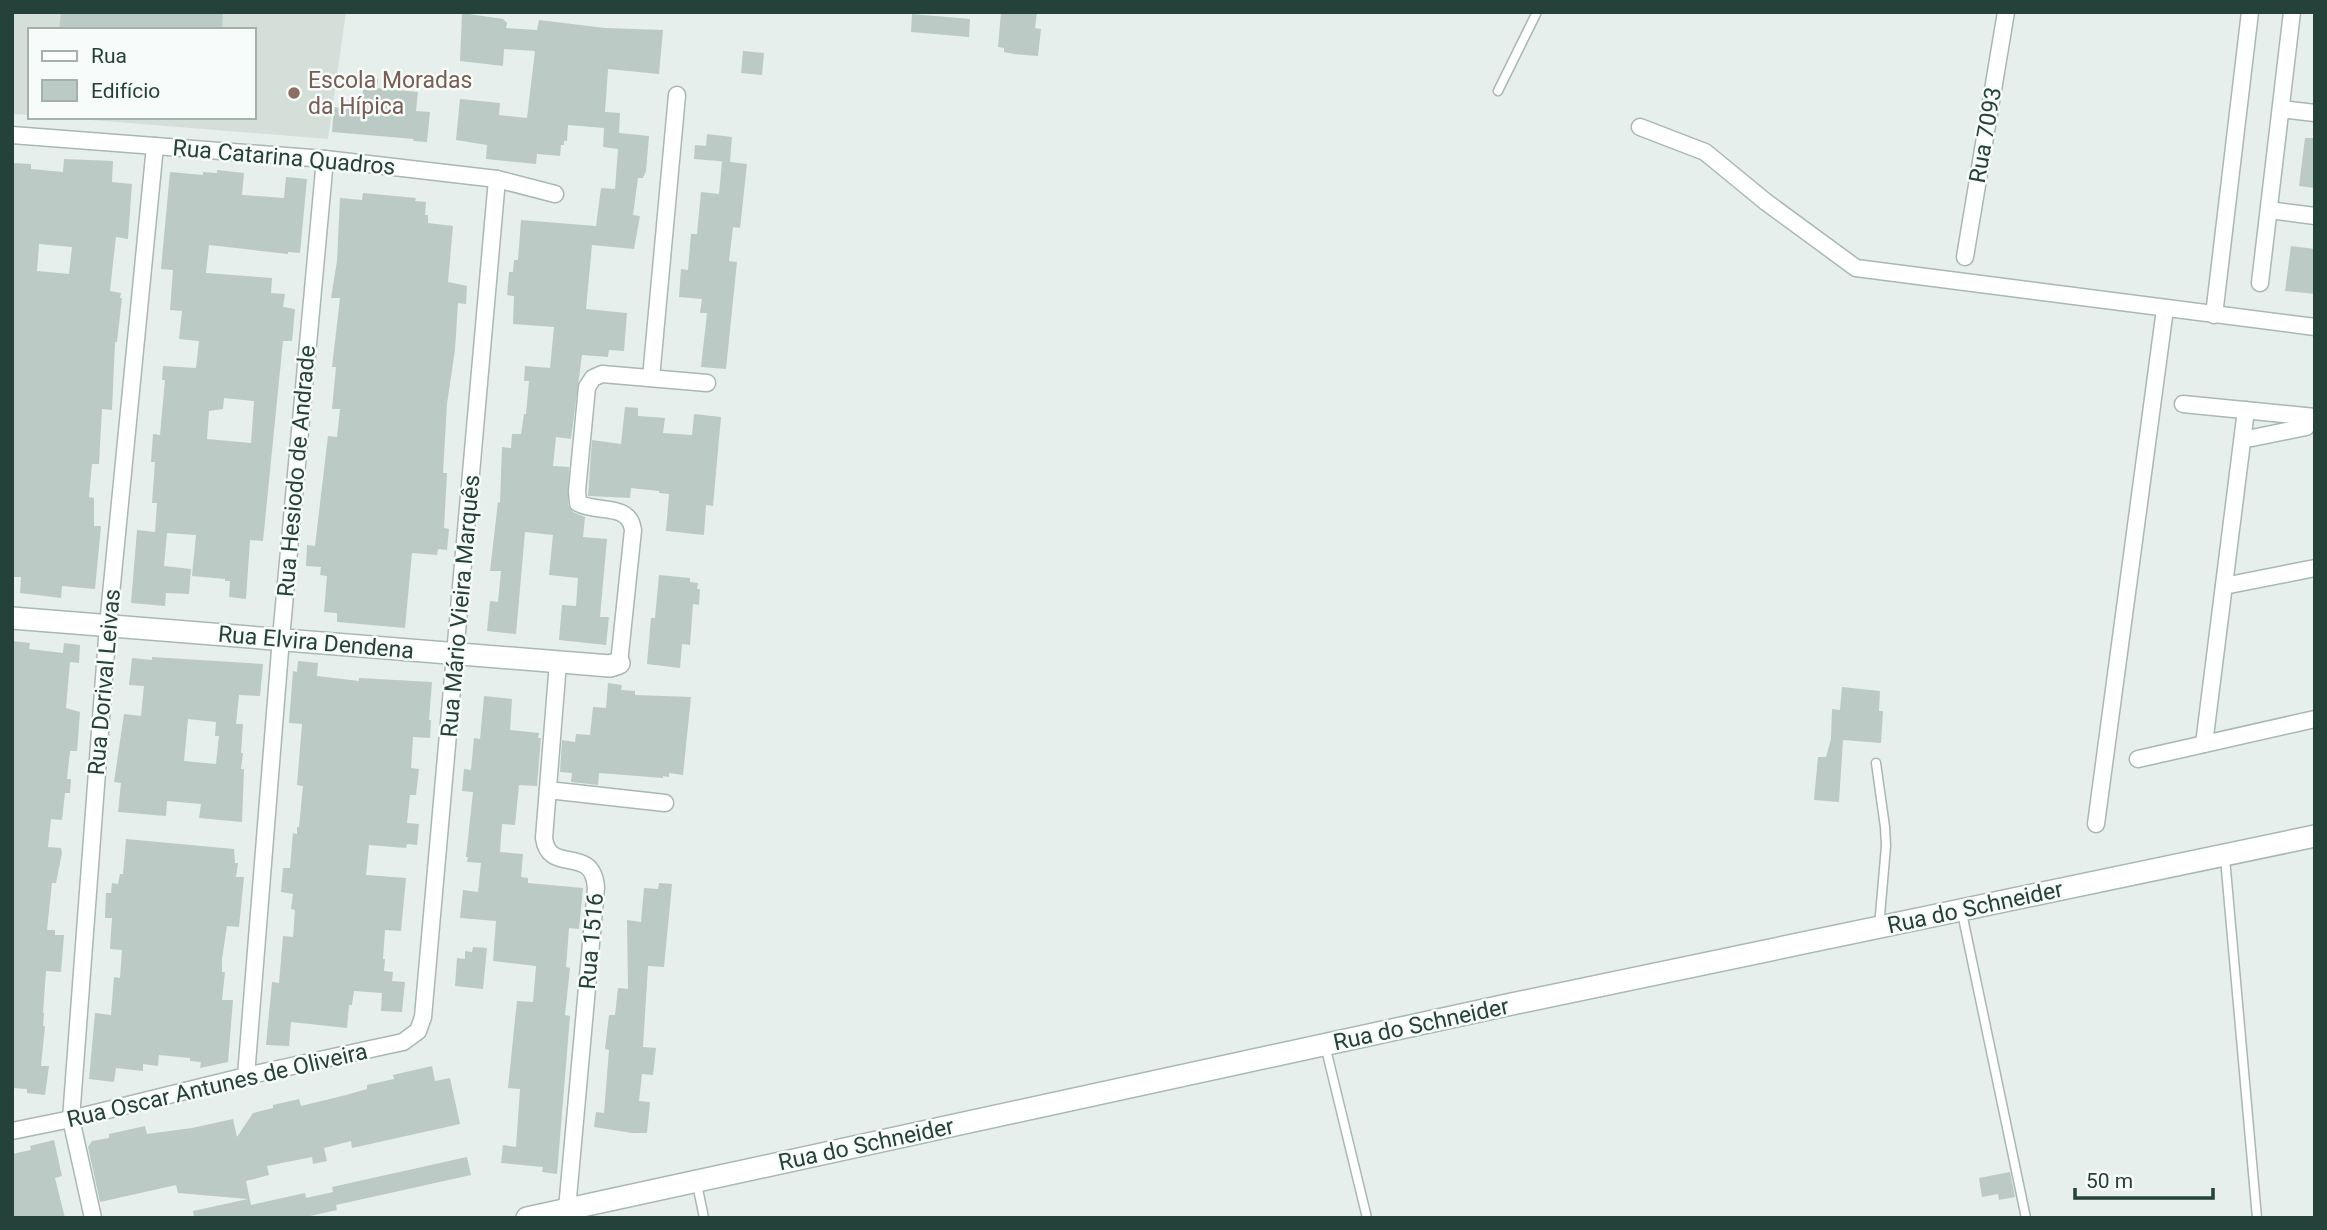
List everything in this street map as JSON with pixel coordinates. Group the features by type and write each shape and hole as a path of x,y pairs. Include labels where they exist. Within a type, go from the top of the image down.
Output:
{"street":[{"name":"Rua 7093","path":"1965,257 2006,12"},
{"path":"2214,316 2250,12"},
{"path":"2260,283 2292,12"},
{"path":"651,378 677,95"},
{"path":"2281,108 2315,113"},
{"path":"1640,127 1705,152 1766,202 1856,268 2315,327"},
{"name":"Rua Catarina Quadros","path":"12,135 325,159 497,179 555,194"},
{"name":"Rua Dorival Leivas","path":"93,1218 71,1119 108,625 155,145"},
{"name":"Rua Hesiodo de Andrade","path":"246,1076 281,638 325,159"},
{"name":"Rua Mário Vieira Marquês","path":"418,1031 423,1017 497,179"},
{"path":"2269,210 2315,216"},
{"path":"2096,824 2165,309"},
{"path":"619,663 632,520 625,513 586,507 578,503 587,387 593,378 602,374 708,383"},
{"path":"2183,404 2311,417 2306,427 2252,438 2242,437"},
{"path":"2204,744 2246,410"},
{"path":"2224,586 2315,568"},
{"name":"Rua Elvira Dendena","path":"12,618 610,666 619,663"},
{"name":"Rua 1516","path":"558,662 545,849 554,856 588,865 595,875 596,888 567,1209"},
{"path":"2138,759 2315,719"},
{"path":"548,790 665,803"},
{"name":"Rua do Schneider","path":"527,1218 1325,1045 2315,836"},
{"name":"Rua Oscar Antunes de Oliveira","path":"12,1130 71,1119 246,1076 403,1042 418,1031"}],"lane":[{"path":"1498,91 1537,12"},
{"path":"1876,763 1886,846 1879,928"},
{"path":"2225,855 2257,1218"},
{"path":"1962,910 2026,1218"},
{"path":"1325,1045 1367,1218"},
{"path":"697,1181 704,1218"}],"shaded area":[{"name":"Escola Moradas da Hípica","path":"12,12 346,12 328,139 79,119 256,119 256,28 28,28 28,115 12,114"}],"building":[{"path":"61,12 223,12 222,28 59,28"},
{"path":"1001,12 1037,12 1035,28 1041,29 1038,56 1004,52 1004,48 998,47"},
{"path":"462,13 503,19 507,23 506,28 537,30 539,20 605,28 663,30 659,74 608,69 605,112 620,113 619,133 649,136 646,171 643,178 638,178 633,215 640,216 634,249 592,245 586,309 627,313 624,351 609,350 608,357 582,355 571,439 556,437 553,466 569,467 568,504 573,512 585,517 583,537 607,539 600,617 609,617 606,645 559,640 562,605 576,606 578,578 549,575 553,535 525,532 516,634 487,631 490,601 498,602 501,571 490,571 498,502 500,503 502,447 511,448 512,434 521,434 529,381 524,381 525,366 550,368 554,327 513,324 514,296 507,295 509,272 513,272 514,260 518,260 521,220 596,226 601,188 615,189 618,149 603,147 604,128 568,125 567,141 561,145 560,156 537,154 536,164 486,159 487,145 456,140 460,99 500,103 499,115 527,118 535,51 504,49 503,66 460,61"},
{"path":"912,14 970,19 969,37 911,32"},
{"path":"743,51 764,53 762,75 741,73"},
{"path":"364,78 378,79 377,88 418,92 416,111 430,112 427,142 332,132 334,107 347,109 348,101 362,102"},
{"path":"707,134 732,137 730,162 694,159 695,145 706,146"},
{"path":"2305,138 2315,138 2315,188 2299,186"},
{"path":"64,159 113,161 112,182 132,184 128,239 116,237 110,291 121,293 122,298 115,342 112,410 102,409 99,464 92,464 89,497 94,498 94,526 101,526 95,589 62,586 61,598 20,593 21,577 12,577 12,163 31,164 31,169 63,172","holes":["39,244 72,247 69,274 37,271"]},
{"path":"722,161 747,164 740,228 733,227 729,261 737,262 726,369 701,367 707,313 700,313 702,299 679,297 681,269 688,270 691,234 697,234 701,192 719,194"},
{"path":"217,170 244,173 242,195 284,198 286,177 307,179 300,253 209,245 206,273 272,278 271,293 285,294 283,307 295,309 292,341 283,341 263,541 250,540 246,599 229,597 230,581 192,576 196,535 167,533 164,566 191,569 189,594 166,593 165,606 131,603 137,530 155,532 157,503 152,503 155,462 151,462 153,434 160,435 165,380 162,380 163,366 196,368 199,341 179,339 182,311 170,310 173,270 161,269 170,172 203,175 203,172 217,173","holes":["224,398 254,401 251,443 207,439 209,411 223,409"]},
{"path":"363,193 416,198 415,201 426,202 425,215 428,215 428,223 453,226 448,282 467,286 466,304 458,303 455,350 447,404 443,473 447,473 444,528 449,529 447,550 438,549 437,555 412,553 405,628 337,622 337,613 324,612 327,576 320,575 321,567 306,566 307,545 315,546 328,436 337,437 340,409 332,409 336,367 332,367 340,298 331,298 337,261 340,198 362,200"},
{"path":"2291,246 2315,249 2315,294 2285,291"},
{"path":"625,407 638,408 638,416 665,418 663,433 692,435 694,414 721,417 713,506 706,505 704,535 666,531 669,494 631,488 630,498 588,496 592,440 621,444"},
{"path":"659,575 690,578 690,582 698,583 697,589 700,589 699,605 693,604 690,645 682,644 680,668 647,664 651,618 655,618"},
{"path":"12,641 30,643 29,649 63,653 64,643 80,645 79,663 70,662 66,708 80,712 77,751 70,751 67,779 71,779 70,793 65,793 62,820 51,819 48,847 61,848 62,853 56,883 52,883 47,930 55,930 55,935 64,935 61,972 46,971 41,1066 49,1066 45,1095 27,1093 27,1089 12,1088"},
{"path":"152,657 263,664 260,696 239,695 236,724 243,724 242,822 199,818 201,804 167,801 166,816 118,812 121,783 114,782 124,714 141,716 144,686 129,685 132,658 152,660","holes":["188,719 216,722 215,736 219,736 216,764 184,761"]},
{"path":"298,661 318,663 317,676 359,681 359,678 432,682 430,738 413,737 411,768 419,769 416,795 410,795 407,823 419,824 417,845 407,844 406,848 369,845 366,875 406,878 401,931 385,930 383,959 384,971 393,972 392,981 405,982 402,1012 381,1011 382,993 354,991 352,1005 349,1005 347,1028 291,1022 289,1046 266,1045 272,982 279,983 283,936 293,937 293,894 281,892 283,868 290,868 293,833 297,834 299,827 303,786 297,785 302,724 289,723 293,671 297,672"},
{"path":"608,683 622,685 621,690 635,691 635,695 691,697 683,775 669,773 669,777 663,778 599,773 598,785 571,782 572,773 560,772 562,740 575,742 576,734 590,735 593,707 606,708"},
{"path":"1842,687 1880,691 1879,711 1883,711 1881,743 1843,740 1839,802 1814,800 1818,757 1826,757 1831,739 1832,709 1840,710"},
{"path":"484,696 512,699 510,730 539,733 538,738 541,738 537,786 519,785 515,825 502,824 500,852 523,854 521,877 528,878 528,883 583,888 579,929 569,928 566,967 570,968 565,1015 570,1016 557,1174 542,1172 543,1167 501,1163 503,1145 516,1147 520,1089 508,1088 517,1001 533,1002 536,966 493,961 496,921 460,918 463,890 478,892 481,863 467,862 466,857 473,792 462,791 464,769 471,770 474,738 480,739"},
{"path":"126,839 234,849 235,863 238,863 236,877 244,877 239,927 227,926 222,959 222,972 225,972 222,1000 233,1000 228,1062 200,1068 201,1062 190,1061 190,1058 159,1055 158,1066 143,1064 143,1071 116,1068 114,1082 89,1079 95,1013 111,1015 114,977 120,978 122,950 110,949 112,918 105,918 106,893 111,893 112,883 118,884 120,874 123,874"},
{"path":"659,883 672,884 664,967 648,966 643,1047 656,1048 653,1075 642,1074 639,1101 650,1102 647,1133 594,1127 596,1112 604,1113 609,1050 605,1049 609,1015 615,1015 618,988 628,989 627,920 641,922 644,888 658,889"},
{"path":"473,947 487,948 483,989 455,986 457,958 465,959 465,951 472,952"},
{"path":"432,1066 435,1081 450,1078 460,1124 352,1148 351,1141 324,1148 327,1161 313,1164 312,1157 267,1166 269,1175 246,1181 251,1205 305,1193 306,1198 333,1192 332,1187 467,1157 471,1175 336,1205 337,1210 310,1218 194,1218 193,1211 248,1199 178,1193 176,1185 100,1202 88,1147 92,1141 109,1138 109,1134 145,1126 147,1134 233,1119 237,1137 253,1113 273,1108 273,1105 299,1099 301,1106 346,1095 367,1089 367,1085 394,1079 393,1075"},
{"path":"54,1140 62,1176 55,1178 65,1218 12,1218 12,1154 31,1150 30,1146"},
{"path":"2010,1172 2015,1197 1999,1200 1998,1194 1982,1197 1979,1178"}],"place":[{"name":"Escola Moradas da Hípica","path":"294,93"}]}
